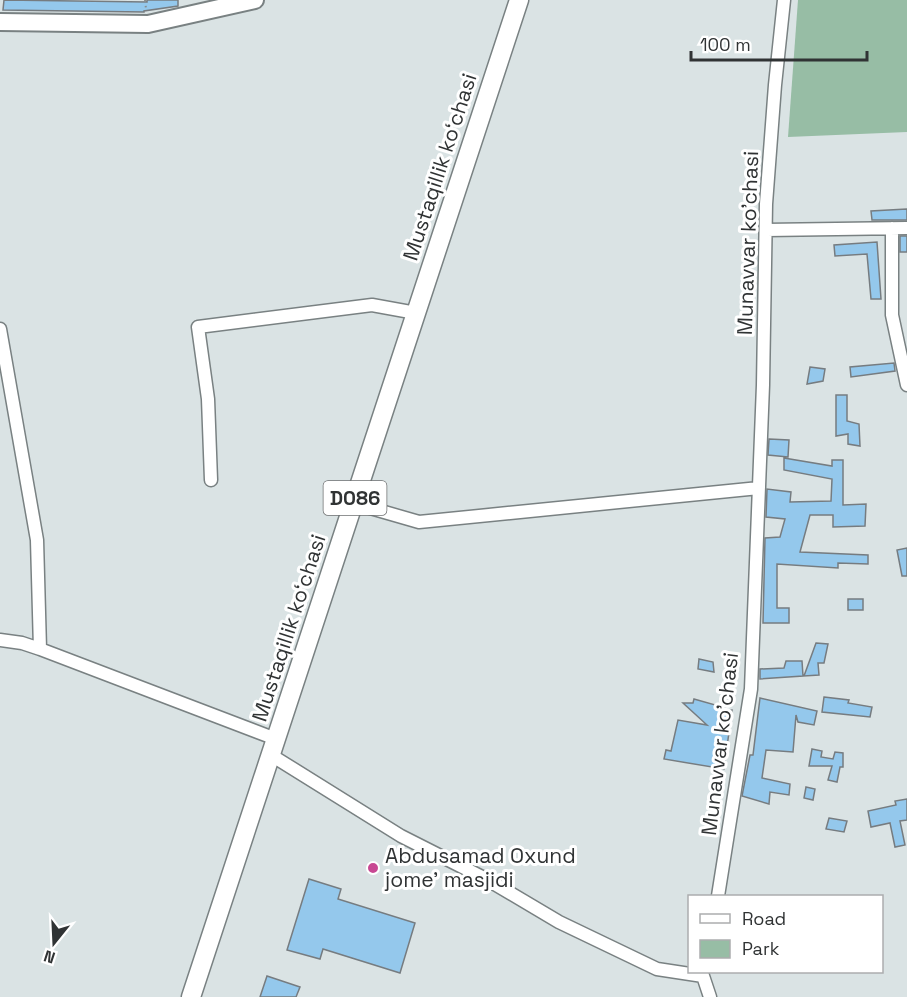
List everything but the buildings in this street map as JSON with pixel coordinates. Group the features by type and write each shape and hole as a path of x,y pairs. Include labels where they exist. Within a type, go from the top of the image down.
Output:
{"main road":[{"name":"Mustaqillik koʻchasi","path":"191,997 519,0"}],"street":[{"path":"0,22 148,24 255,0"},
{"name":"Munavvar ko'chasi","path":"718,895 751,689 766,230 775,85 784,0"},
{"path":"892,228 892,315 907,385"},
{"path":"766,230 907,228"},
{"path":"211,480 207,399 198,327 372,305 416,313"},
{"path":"0,329 37,540 40,649"},
{"path":"353,503 419,522 759,488"},
{"path":"0,640 22,643 40,649 273,747 401,836 488,880 559,922 657,969 688,972"},
{"path":"704,974 710,997"}],"green space":[{"path":"798,0 907,0 907,132 788,137"}],"place":[{"name":"Abdusamad Oxund jome' masjidi","path":"373,868"}]}
